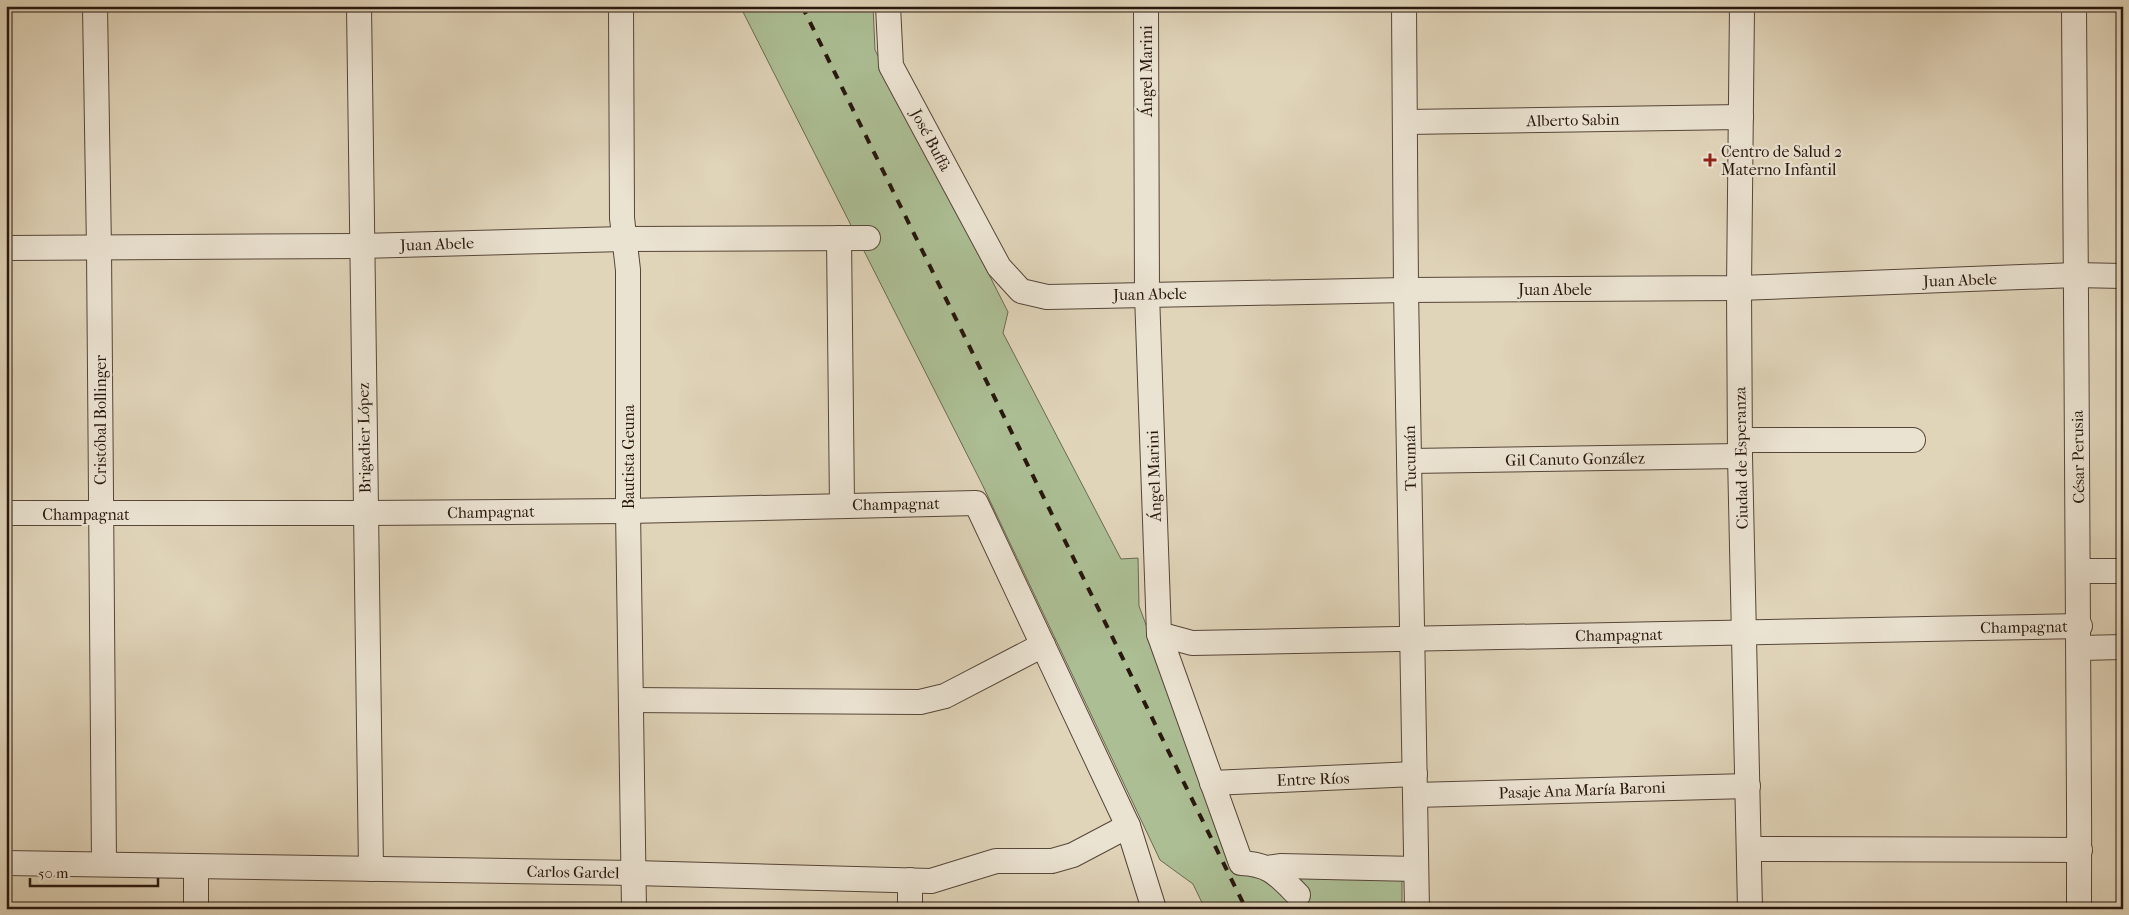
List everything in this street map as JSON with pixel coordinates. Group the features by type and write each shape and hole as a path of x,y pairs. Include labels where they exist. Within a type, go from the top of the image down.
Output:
{"street":[{"name":"Cristóbal Bollinger","path":"94,6 99,248 104,864"},
{"name":"Brigadier López","path":"359,6 371,870"},
{"name":"Bautista Geuna","path":"621,6 622,218 628,270 628,511 634,909"},
{"name":"José Buffa","path":"888,6 891,66 999,267"},
{"name":"Ángel Marini","path":"1146,6 1147,294 1159,634 1241,862 1259,864 1278,874 1298,895"},
{"name":"Tucumán","path":"1404,6 1406,290 1417,909"},
{"name":"Ciudad de Esperanza","path":"1742,6 1739,288 1740,448 1750,909"},
{"name":"César Perusia","path":"2074,6 2075,276 2080,571 2079,909"},
{"name":"Alberto Sabin","path":"1405,122 1741,117"},
{"path":"839,238 842,505"},
{"name":"Juan Abele","path":"6,248 361,246 624,239 868,238"},
{"name":"Juan Abele","path":"999,267 1021,291 1047,297 1406,290 1739,288 2123,276"},
{"name":"Gil Canuto González","path":"1410,462 1913,440"},
{"name":"Champagnat","path":"6,513 628,511 976,503 1043,644"},
{"path":"2080,571 2123,571"},
{"name":"Champagnat","path":"1159,634 1192,643 1745,632 2080,637 2123,647"},
{"path":"631,700 920,702 945,696 1043,644 1128,826 1154,909"},
{"name":"Entre Ríos","path":"1212,783 1415,784"},
{"name":"Pasaje Ana María Baroni","path":"1415,784 1748,786"},
{"name":"Carlos Gardel","path":"6,863 634,873 932,881 996,861 1052,861 1073,855 1128,826"},
{"path":"1749,849 2080,850"},
{"path":"1267,868 1280,866 1416,868"},
{"path":"196,867 196,909"},
{"path":"910,880 910,909"}],"green space":[{"path":"740,6 873,6 875,50 1008,312 1003,333 1121,559 1138,558 1139,606 1238,872 1402,880 1402,909 1205,909 1193,884 1160,860 982,484"}],"railway":[{"path":"802,6 1246,909"}],"place":[{"name":"Centro de Salud 2 Materno Infantil","path":"1710,160"}]}
